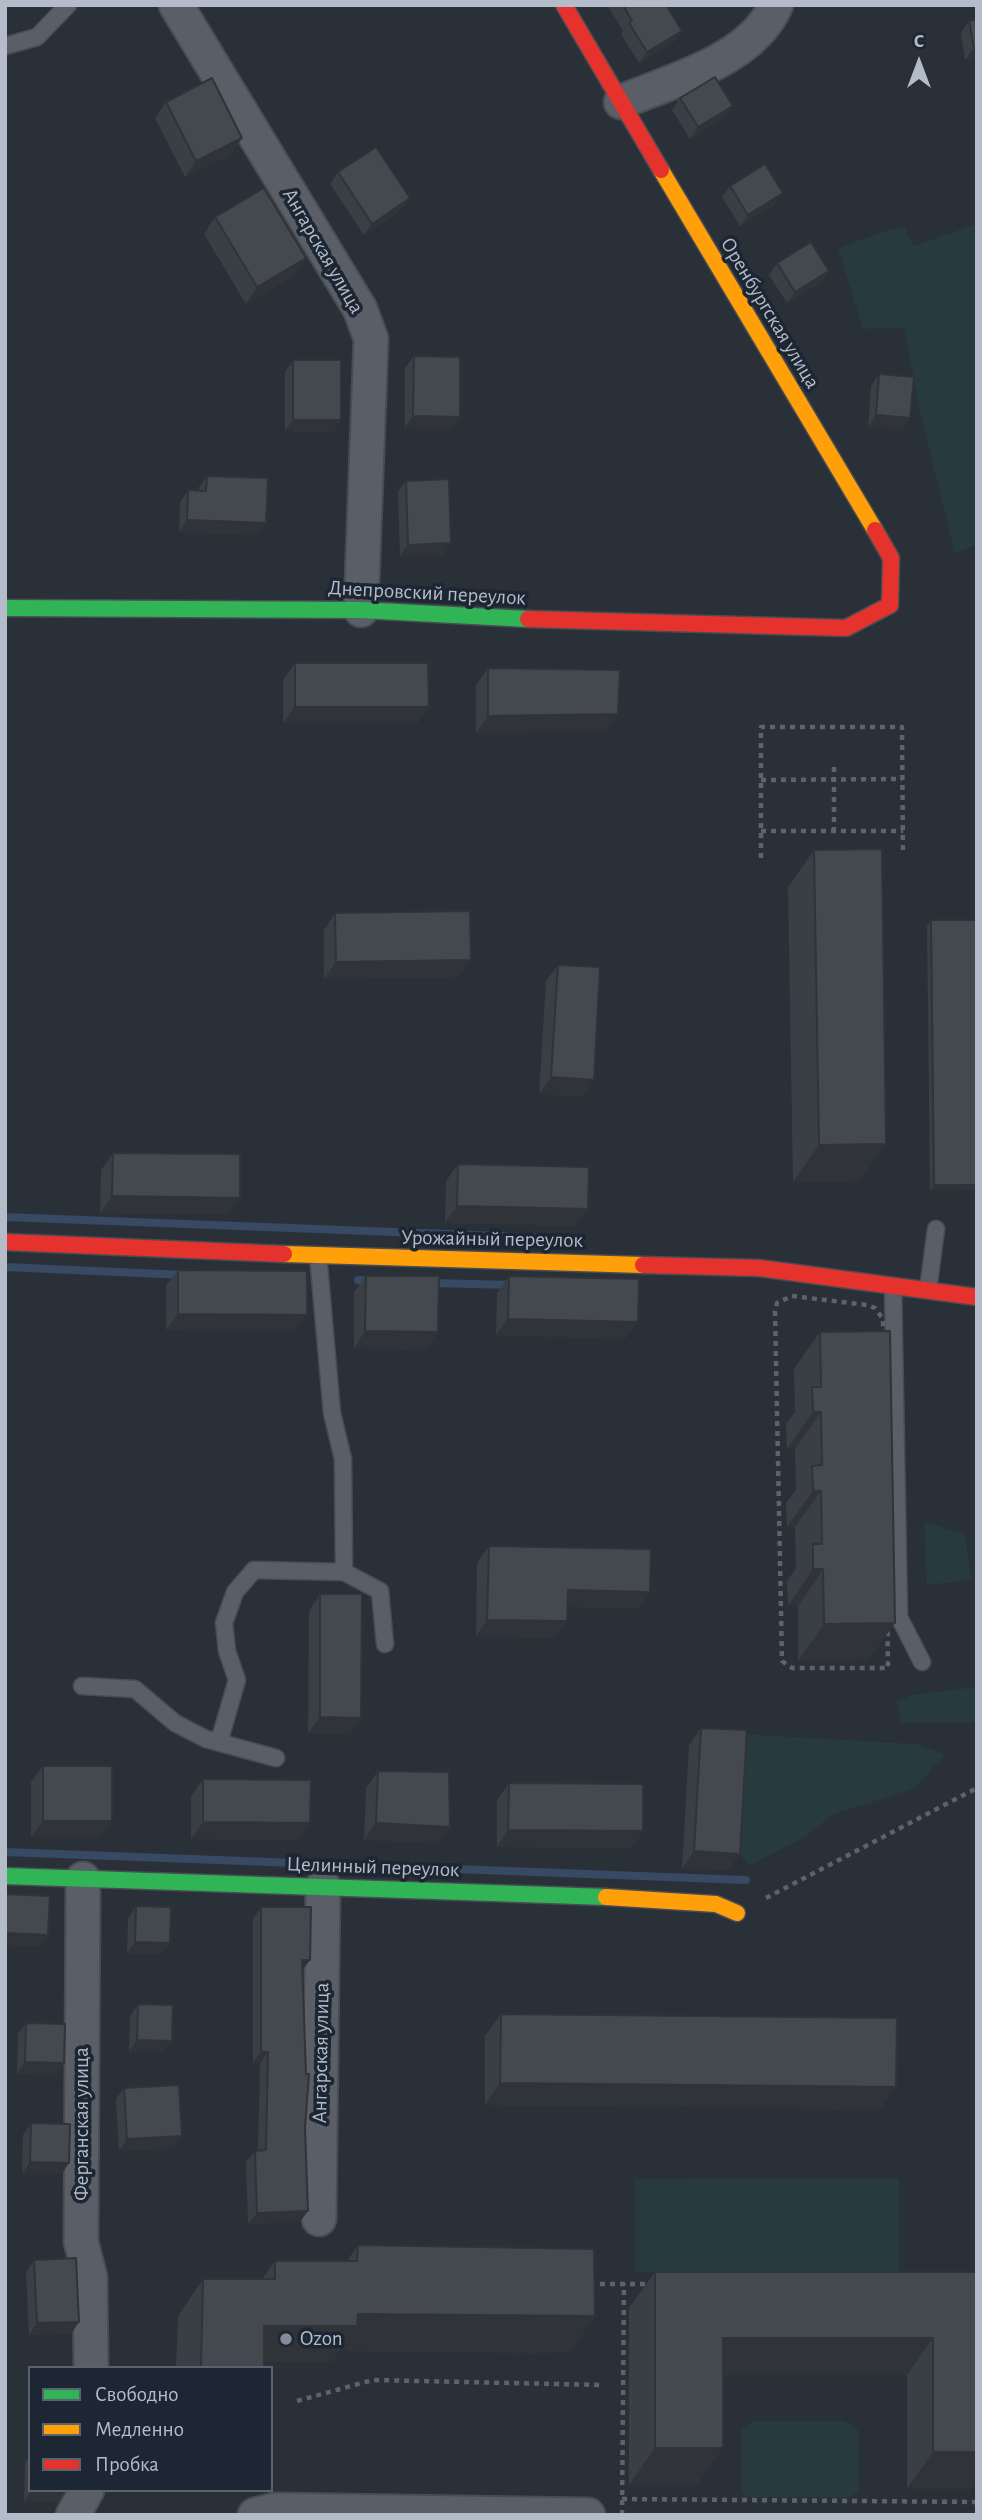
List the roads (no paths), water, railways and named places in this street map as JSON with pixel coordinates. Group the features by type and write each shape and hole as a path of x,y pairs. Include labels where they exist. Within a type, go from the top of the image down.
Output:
{"street":[{"name":"Ангарская улица","path":"176,5 360,309 370,339 361,610"},
{"name":"Оренбургская улица","path":"564,5 891,558 890,605 846,628"},
{"path":"621,102 745,46 776,5"},
{"name":"Днепровский переулок","path":"5,608 361,610 584,622 846,628"},
{"name":"Урожайный переулок","path":"5,1242 318,1255 759,1268 977,1297"},
{"name":"Целинный переулок","path":"5,1876 673,1899 716,1904 737,1913"},
{"name":"Ферганская улица","path":"83,1879 81,2242 90,2277 91,2366"},
{"name":"Ангарская улица","path":"319,2220 323,1886"},
{"path":"73,2515 87,2492"},
{"path":"255,2515 275,2510 588,2515"}],"lane":[{"path":"5,46 37,37 68,5"},
{"path":"929,1290 936,1229"},
{"path":"318,1255 332,1413 343,1459 344,1572"},
{"path":"893,1285 899,1617 922,1662"},
{"path":"219,1742 237,1680 227,1651 224,1623 235,1592 254,1570 344,1572 380,1591 385,1644"},
{"path":"82,1686 135,1689 175,1723 206,1740 276,1758"}],"waterway":[{"path":"5,1217 577,1239"},
{"path":"5,1267 185,1275"},
{"path":"358,1280 373,1281"},
{"path":"431,1283 513,1285"},
{"path":"5,1852 746,1880"}],"place":[{"name":"Ozon","path":"286,2339"}]}
